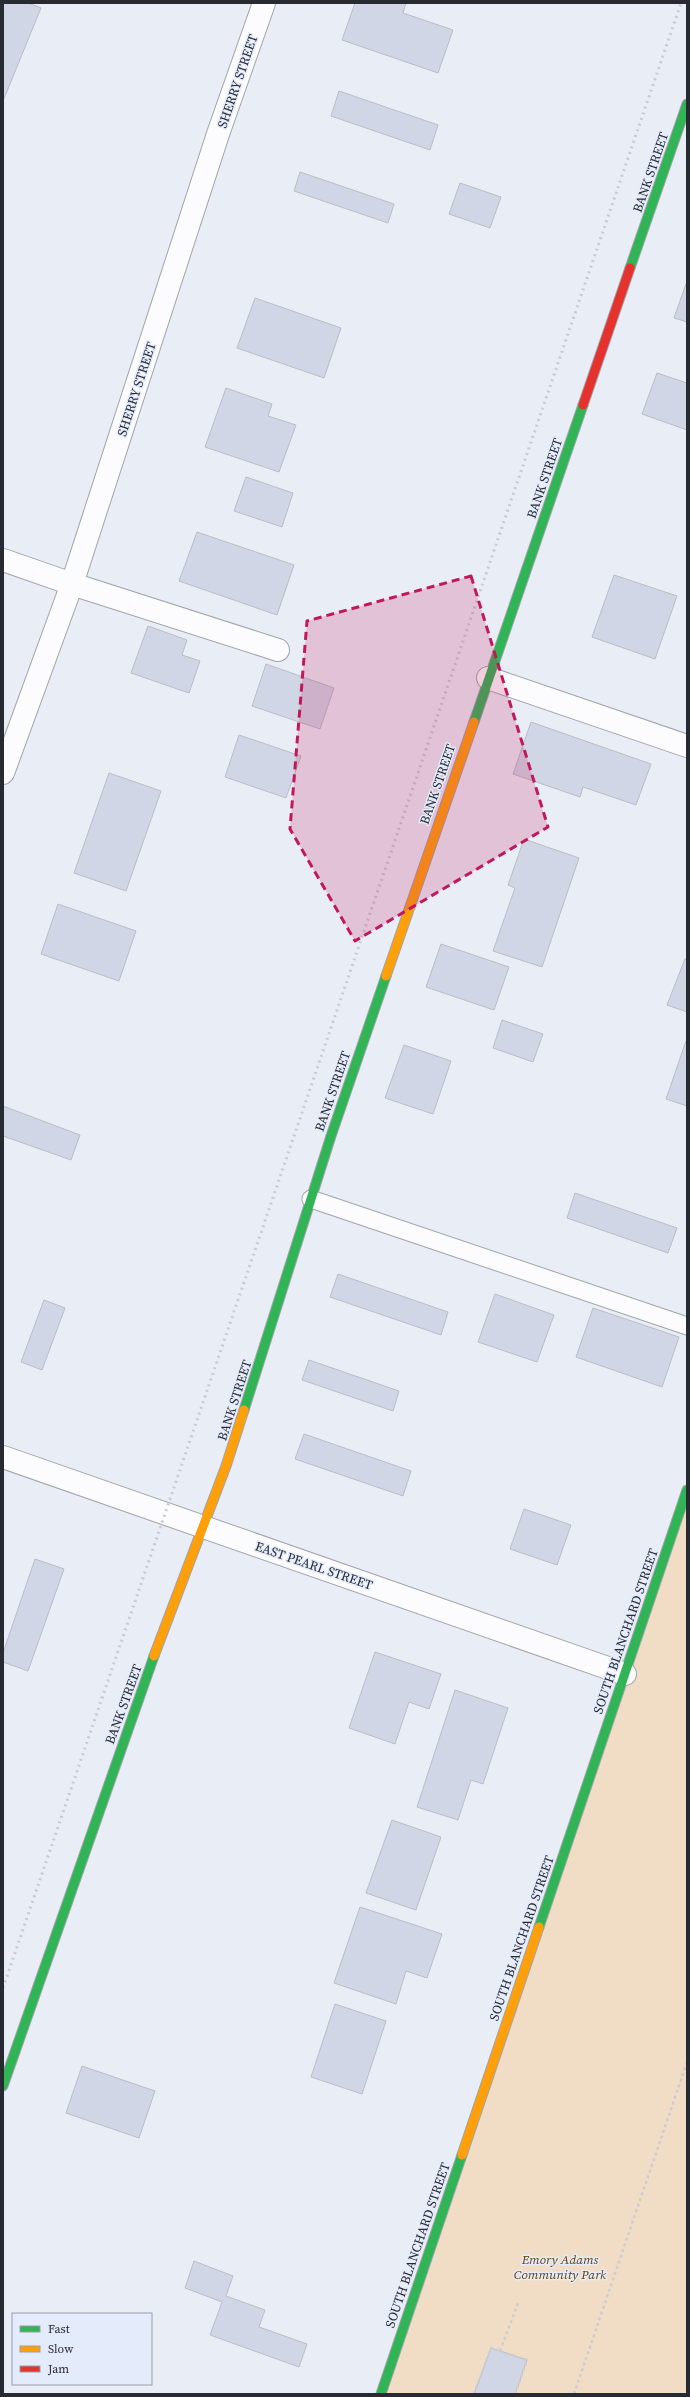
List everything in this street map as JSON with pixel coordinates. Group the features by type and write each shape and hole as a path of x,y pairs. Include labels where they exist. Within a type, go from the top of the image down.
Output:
{"street":[{"name":"SHERRY STREET","path":"3,774 72,584 216,142 264,3"},
{"name":"BANK STREET","path":"3,2086 144,1683 202,1526 226,1466 252,1390 311,1199 488,678 687,104"},
{"path":"3,560 72,584 278,650"},
{"path":"488,678 687,746"},
{"name":"EAST PEARL STREET","path":"3,1456 625,1674"},
{"name":"SOUTH BLANCHARD STREET","path":"381,2394 687,1490"}],"lane":[{"path":"311,1199 687,1326"}],"path":[{"path":"574,2394 687,2062"},
{"path":"500,2351 518,2303"},
{"path":"474,2394 491,2348 527,2360 515,2394"}],"highlighted area":[{"path":"471,576 548,827 355,941 290,829 307,621"}],"green space":[{"name":"Emory Adams Community Park","path":"687,1492 687,2394 381,2394"}],"building":[{"path":"3,3 28,3 41,8 3,101"},
{"path":"355,3 406,3 403,13 453,30 438,73 342,40"},
{"path":"339,91 438,125 430,150 331,116"},
{"path":"300,172 394,204 388,223 294,191"},
{"path":"460,183 501,197 490,228 449,214"},
{"path":"687,281 687,322 674,318"},
{"path":"255,298 341,328 324,378 237,348"},
{"path":"657,373 687,383 687,430 642,414"},
{"path":"226,388 272,404 268,416 296,425 279,472 205,447"},
{"path":"246,477 293,493 282,527 234,511"},
{"path":"197,532 294,565 277,615 179,581"},
{"path":"614,575 677,596 655,659 592,637"},
{"path":"148,626 187,640 182,655 200,661 189,693 131,673"},
{"path":"266,664 334,688 320,729 252,706"},
{"path":"531,722 651,764 636,805 583,787 580,797 513,774"},
{"path":"239,735 301,756 286,798 225,777"},
{"path":"109,773 161,791 126,891 74,873"},
{"path":"524,839 579,858 542,967 493,951 515,888 508,885"},
{"path":"58,904 136,931 119,981 41,954"},
{"path":"441,944 509,967 494,1010 426,987"},
{"path":"685,959 687,959 687,1012 667,1005"},
{"path":"502,1020 543,1034 533,1062 493,1048"},
{"path":"686,1041 687,1042 687,1106 666,1099"},
{"path":"404,1045 451,1061 433,1114 385,1098"},
{"path":"3,1106 80,1135 71,1160 3,1136"},
{"path":"575,1193 677,1228 668,1253 567,1218"},
{"path":"338,1274 448,1312 441,1335 330,1297"},
{"path":"495,1294 554,1315 537,1362 478,1342"},
{"path":"44,1300 65,1308 42,1370 21,1362"},
{"path":"593,1308 679,1337 662,1387 576,1357"},
{"path":"309,1360 399,1391 393,1411 302,1380"},
{"path":"304,1434 411,1471 403,1496 295,1459"},
{"path":"524,1509 571,1525 557,1565 510,1549"},
{"path":"35,1559 64,1569 28,1671 3,1662 3,1653"},
{"path":"375,1652 441,1674 429,1709 409,1702 395,1744 349,1728"},
{"path":"455,1690 508,1708 483,1784 471,1780 458,1820 417,1807"},
{"path":"392,1820 441,1837 416,1910 366,1893"},
{"path":"360,1907 442,1934 427,1978 406,1971 396,2004 334,1983"},
{"path":"335,2004 386,2021 362,2094 311,2077"},
{"path":"82,2066 155,2091 139,2138 66,2113"},
{"path":"194,2261 233,2276 226,2296 265,2310 259,2327 307,2344 299,2367 210,2335 222,2302 185,2288"},
{"path":"491,2348 527,2360 515,2394 474,2394"}],"railway":[{"path":"3,1988 681,3"}],"traffic: fast":[{"path":"630,268 687,104"},
{"path":"474,722 583,405"},
{"path":"244,1410 331,1136 386,976"},
{"path":"539,1927 687,1490"},
{"path":"3,2086 154,1656"},
{"path":"381,2394 462,2155"}],"traffic: slow":[{"path":"386,976 474,722"},
{"path":"154,1656 226,1466 244,1410"},
{"path":"462,2155 539,1927"}],"traffic: jam":[{"path":"583,405 630,268"}]}
